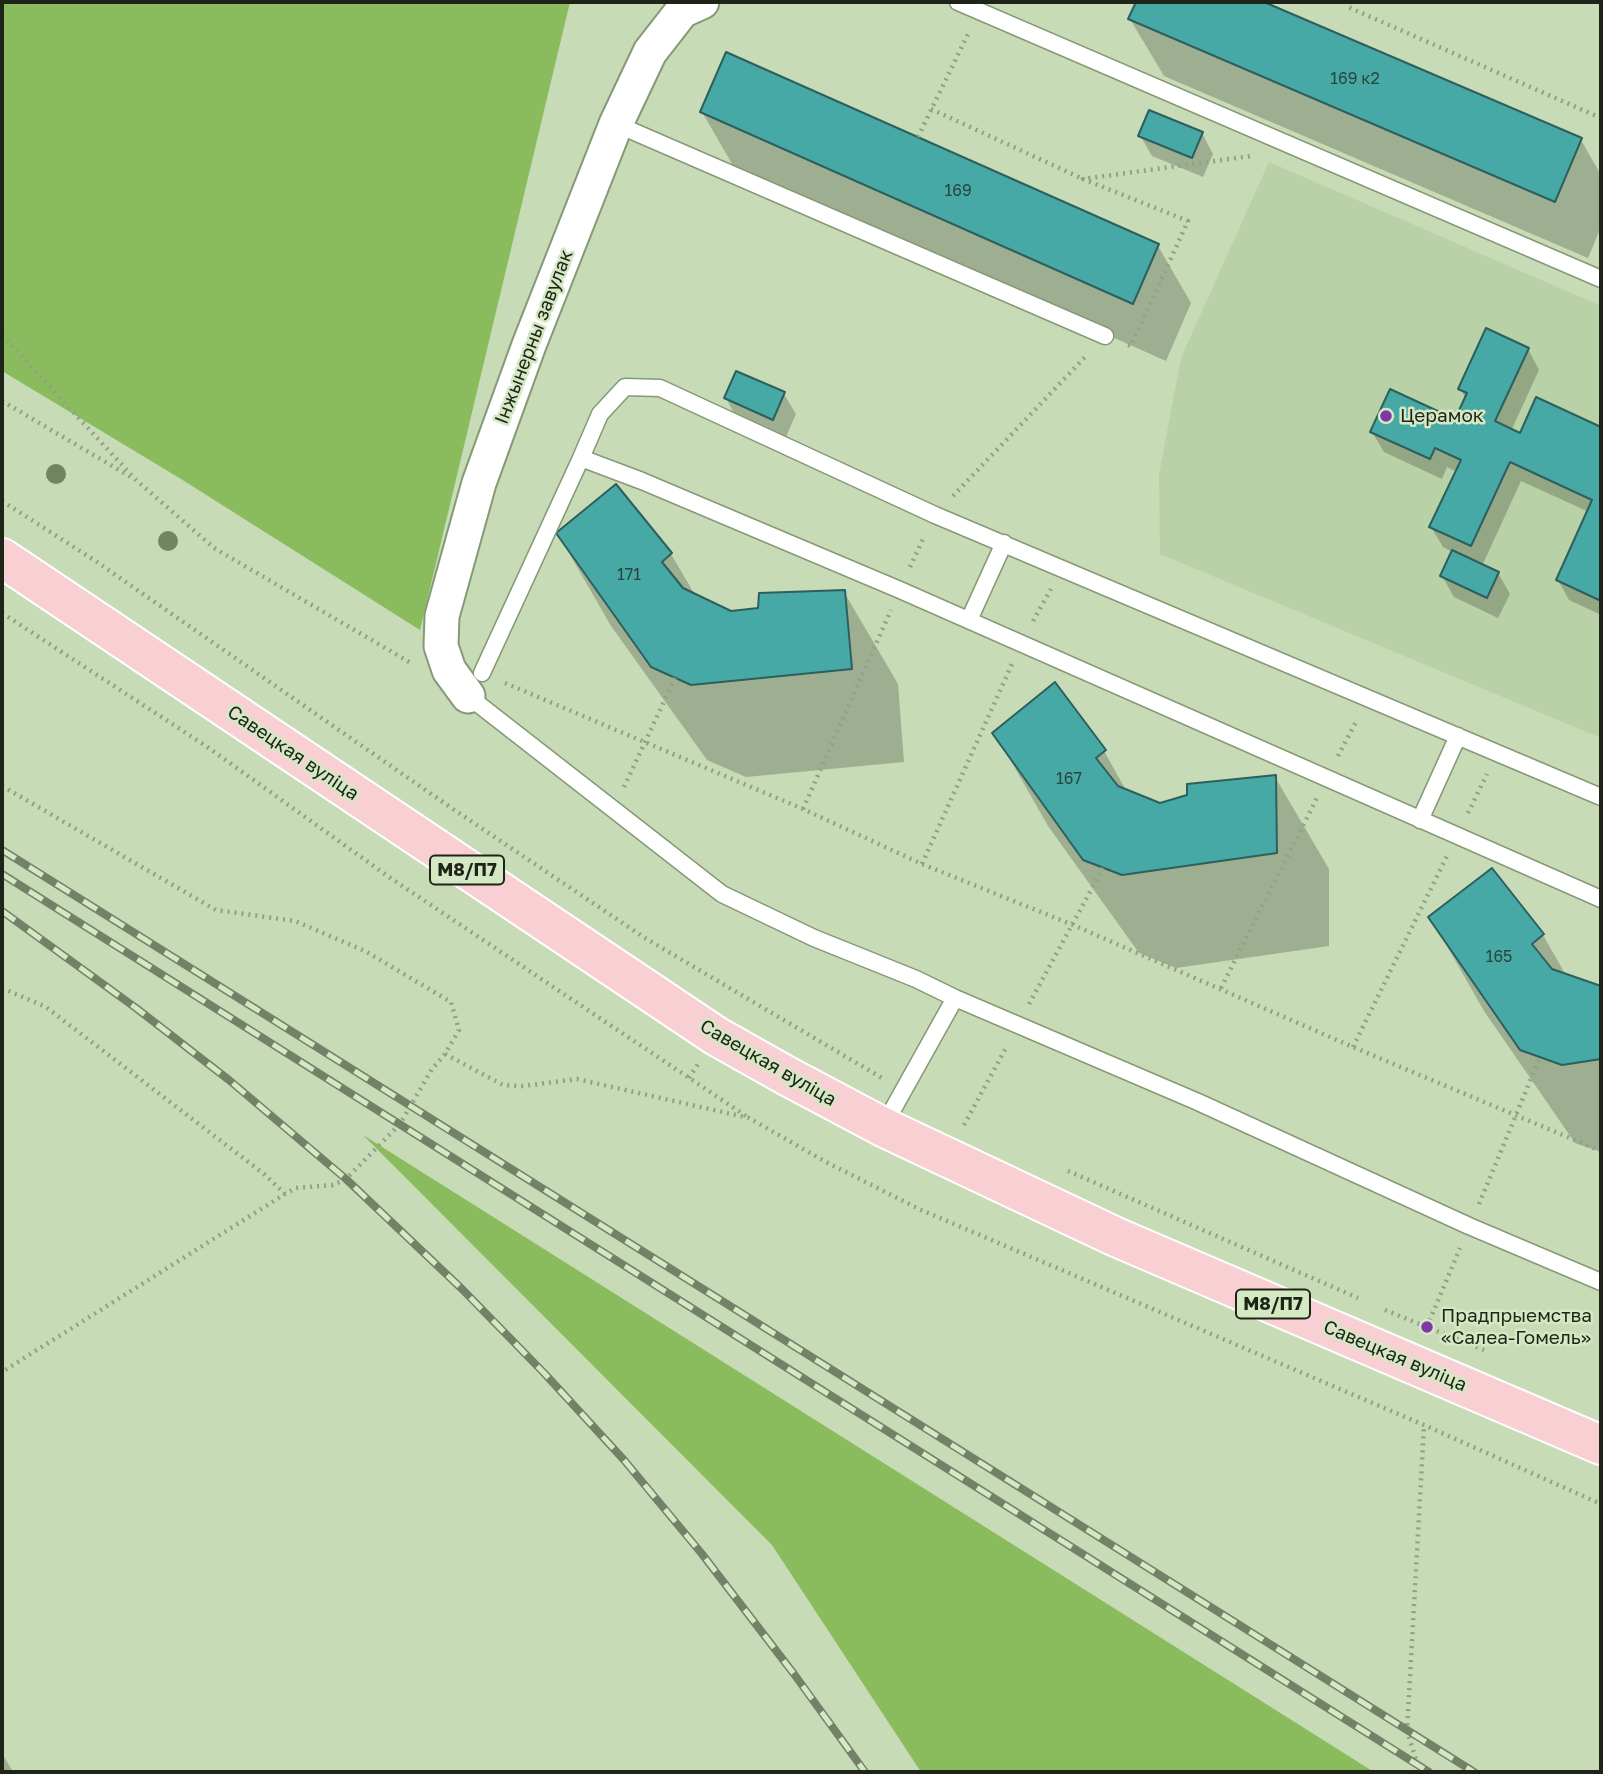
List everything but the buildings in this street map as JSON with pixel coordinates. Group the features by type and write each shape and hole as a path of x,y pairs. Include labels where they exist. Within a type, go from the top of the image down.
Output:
{"main road":[{"name":"Савецкая вуліца","path":"2,558 716,1036 883,1127 1116,1237 1601,1445"}],"street":[{"name":"Інжынерны завулак","path":"475,685 449,670 441,646 442,616 479,483 529,345 616,124 650,52 682,11 702,2"}],"lane":[{"path":"958,2 1601,279"},
{"path":"616,124 1105,336"},
{"path":"1601,797 935,515 660,388 625,387 600,414 475,685 613,810 722,894 814,938 916,979 1198,1102 1469,1226 1601,1282"},
{"path":"581,458 642,481 970,620 1601,899"},
{"path":"970,620 1004,543"},
{"path":"1420,820 1458,736"},
{"path":"883,1127 956,998"}],"path":[{"path":"1350,2 1348,7 1601,118"},
{"path":"918,137 979,11"},
{"path":"803,809 935,515 1105,336 1131,346 1188,221 1083,179 931,109"},
{"path":"1083,179 1300,149"},
{"path":"2,335 136,480 214,548 422,669"},
{"path":"2,401 136,480"},
{"path":"2,501 94,560 438,799 645,938 904,1090"},
{"path":"922,864 1021,643 1063,568"},
{"path":"2,613 206,746 389,877 749,1118 826,1162 919,1209 1424,1425 1601,1504"},
{"path":"613,810 675,678"},
{"path":"518,688 803,809 922,864 1073,925 1601,1151"},
{"path":"1221,988 1369,698"},
{"path":"1353,1047 1498,753"},
{"path":"2,786 216,910 295,921 365,951 451,1002 459,1030 445,1054 432,1069 400,1124 346,1179 333,1185 296,1188 285,1194 2,1372"},
{"path":"964,1125 1103,868"},
{"path":"2,988 46,1007 264,1174 285,1194"},
{"path":"445,1054 503,1085 523,1086 577,1079 749,1118"},
{"path":"1427,1326 1540,1057"},
{"path":"952,1118 976,1131"},
{"path":"1065,1170 1368,1302"},
{"path":"1380,1308 1484,1350"},
{"path":"1420,1772 1407,1731 1424,1425"}],"shaded area":[{"name":"Церамок","path":"1269,162 1601,306 1601,738 1160,554 1159,475 1181,358"}],"green space":[{"path":"2,2 570,2 420,630 181,479 2,371"},
{"path":"363,1135 1374,1772 921,1772 772,1545"}],"railway":[{"path":"2,850 1474,1772"},
{"path":"2,874 1429,1772"},
{"path":"2,911 136,1008 229,1080 346,1179 462,1289 624,1460 702,1554 865,1772"}],"place":[{"name":"Церамок","path":"1386,416"},
{"name":"Прадпрыемства «Салеа-Гомель»","path":"1427,1327"}]}
